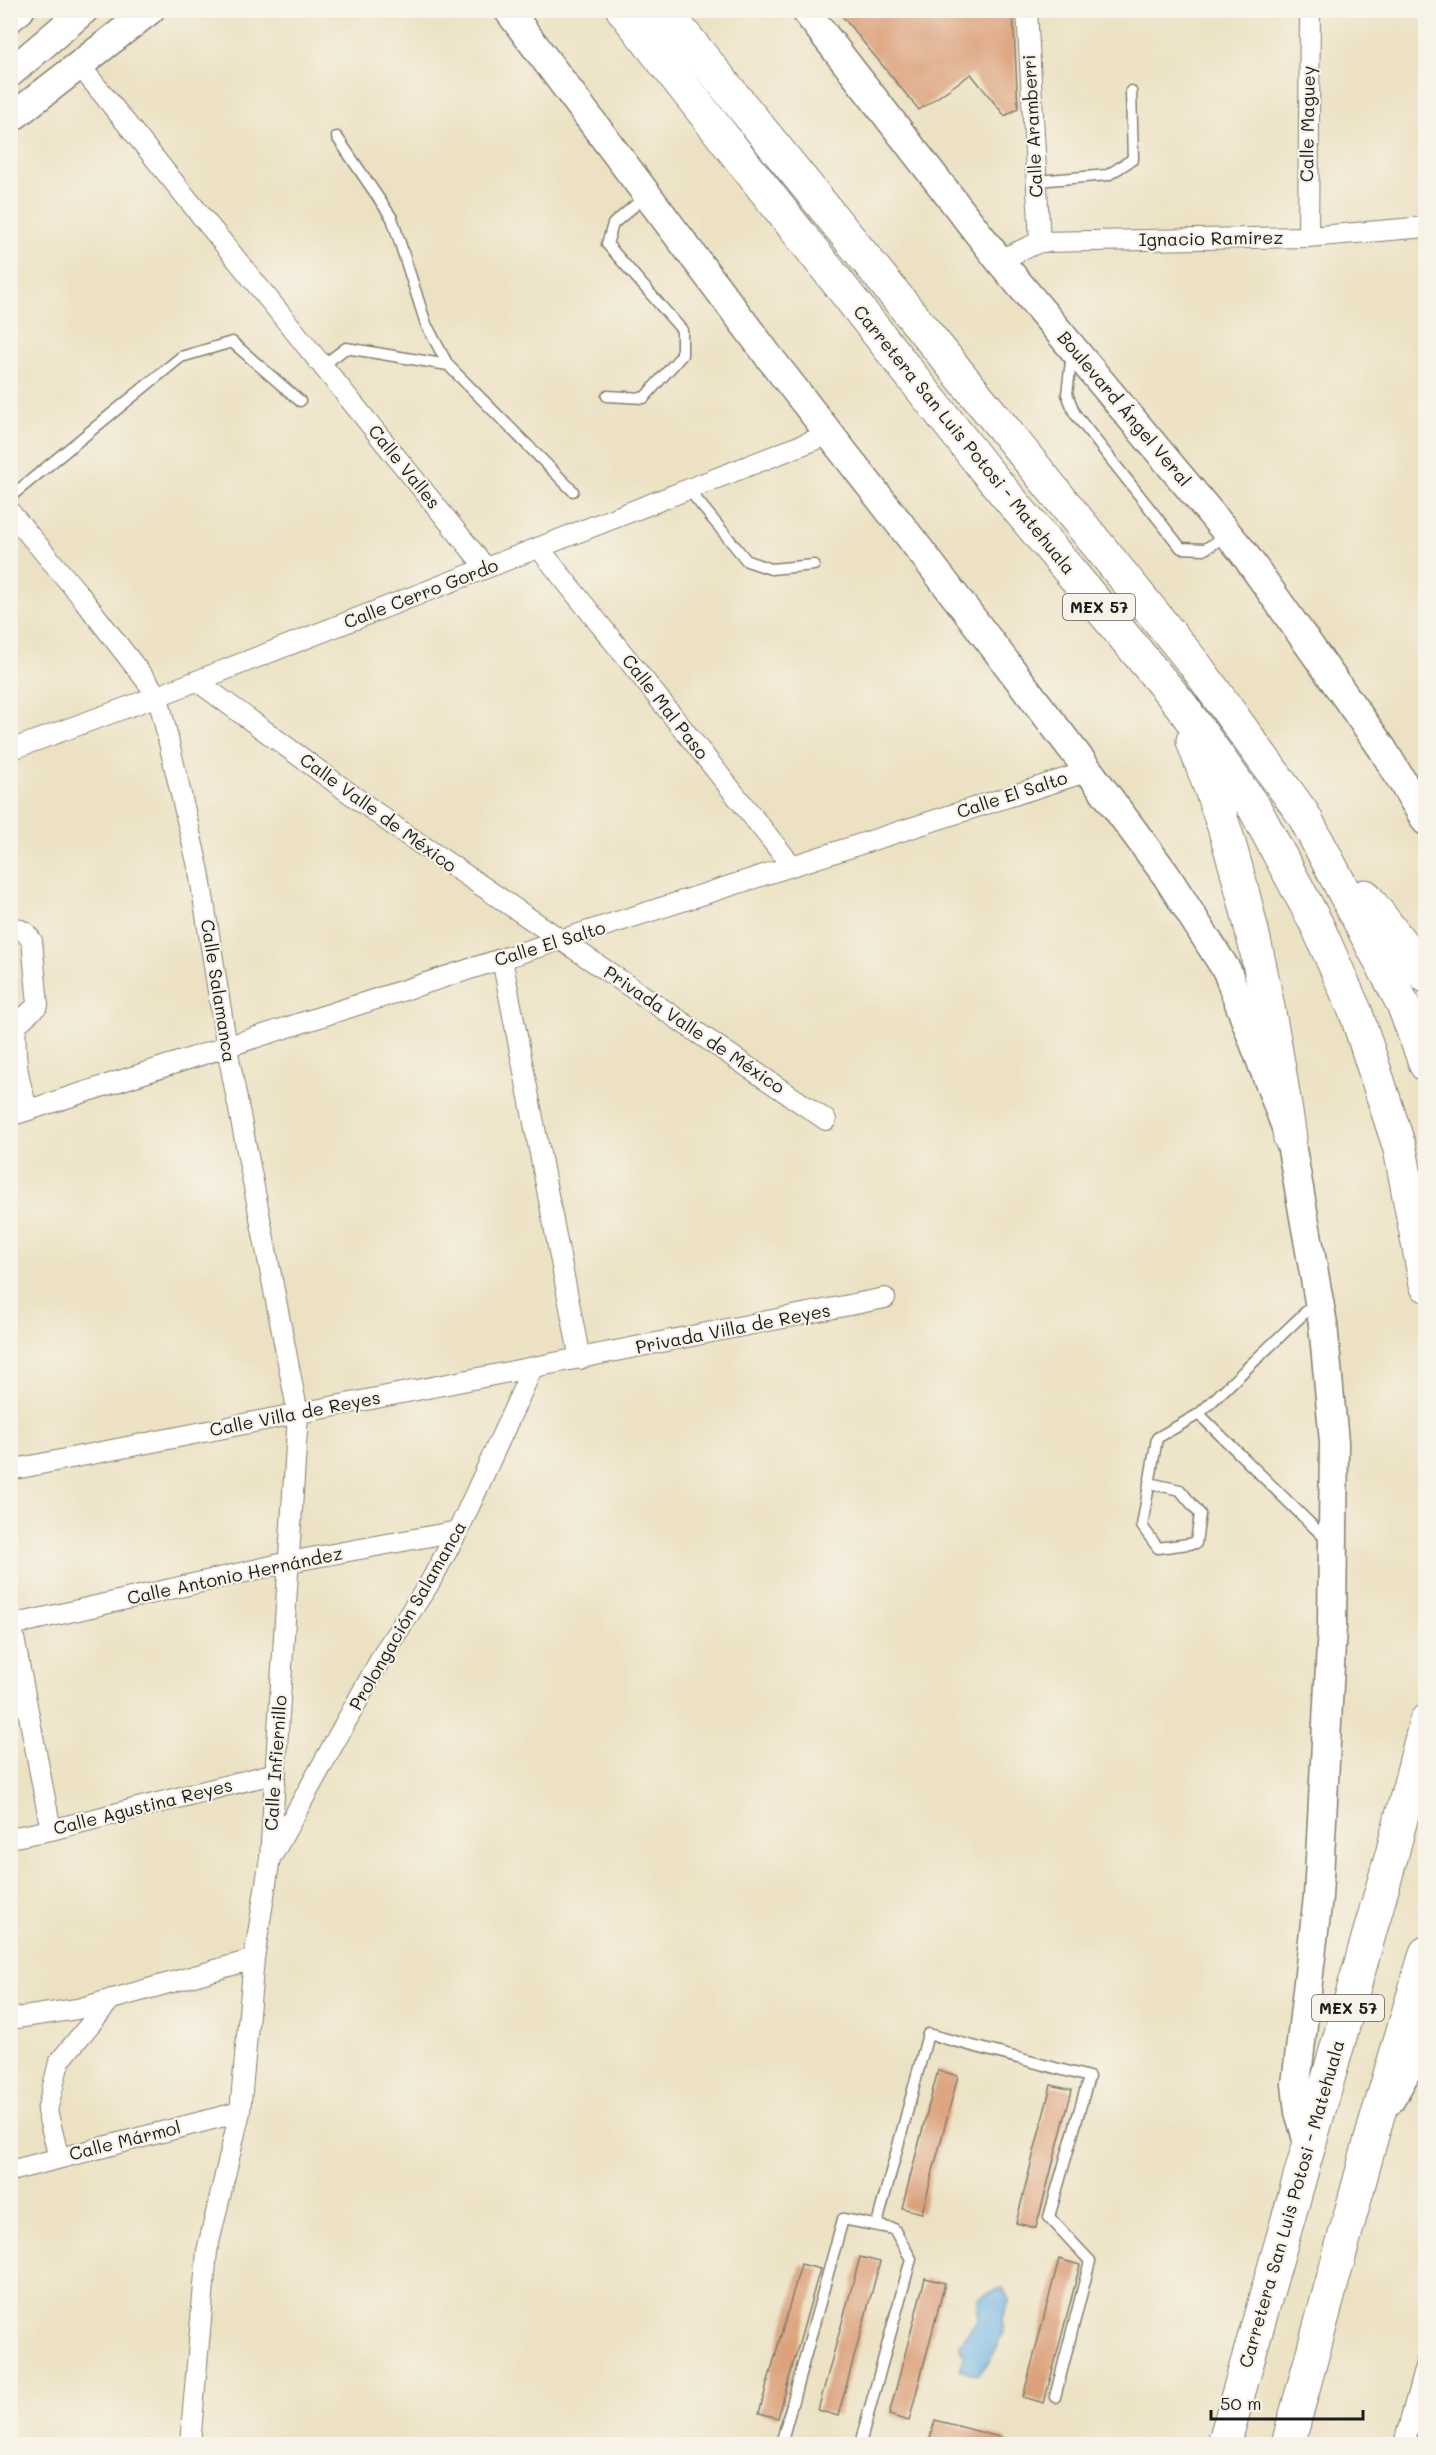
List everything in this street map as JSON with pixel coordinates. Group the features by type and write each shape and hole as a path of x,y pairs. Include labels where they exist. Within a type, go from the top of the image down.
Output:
{"highway":[{"name":"Carretera San Luis Potosi - Matehuala","path":"623,10 984,468 1181,705 1255,809 1317,925 1356,1013 1400,1149 1425,1285"},
{"name":"Carretera San Luis Potosi - Matehuala","path":"664,10 1196,666 1303,814 1403,1004 1425,1065"},
{"path":"1181,705 1228,840 1272,1021 1290,1138"},
{"path":"1303,814 1425,976"},
{"name":"Carretera San Luis Potosi - Matehuala","path":"1224,2445 1392,1854 1425,1721"},
{"name":"MEX 57","path":"1288,2445 1373,2132 1425,1953"}],"street":[{"path":"10,18 20,10"},
{"path":"10,73 84,10"},
{"path":"10,119 150,10"},
{"path":"508,10 1166,875 1227,971 1290,1138 1323,1324 1334,1442 1332,1626 1317,1897 1296,2084 1299,2112 1309,2145"},
{"name":"Boulevard Ángel Veral","path":"805,10 999,260 1243,552 1382,748 1425,821"},
{"name":"Calle Aramberri","path":"1027,10 1040,242"},
{"name":"Calle Maguey","path":"1308,237 1310,10"},
{"name":"Calle Valles","path":"80,66 486,568"},
{"name":"Ignacio Ramirez","path":"999,260 1040,242 1308,237 1425,227"},
{"name":"Calle Cerro Gordo","path":"10,750 197,681 830,434"},
{"name":"Calle Salamanca","path":"10,512 79,594 158,696 199,871 227,1048 298,1413"},
{"name":"Calle Mal Paso","path":"538,548 792,866"},
{"name":"Calle Valle de México","path":"197,681 401,831 562,941"},
{"name":"Calle El Salto","path":"19,1113 1089,771"},
{"path":"18,930 32,941 38,1005 16,1025 14,1052 19,1113"},
{"name":"Privada Valle de México","path":"562,941 826,1120"},
{"path":"501,959 580,1359"},
{"name":"Privada Villa de Reyes","path":"580,1359 885,1298"},
{"name":"Calle Villa de Reyes","path":"10,1470 580,1359"},
{"name":"Prolongación Salamanca","path":"270,1858 386,1649 429,1584 459,1531 533,1368"},
{"name":"Calle Infiernillo","path":"190,2445 207,2251 240,2112 254,1959 270,1858 298,1413"},
{"name":"Calle Antonio Hernández","path":"11,1621 289,1562 459,1531"},
{"path":"11,1621 51,1830"},
{"name":"Calle Agustina Reyes","path":"10,1838 51,1830 276,1773"},
{"path":"10,2019 77,2009 254,1959"},
{"path":"59,2158 47,2111 59,2062 111,1999"},
{"path":"1373,2132 1425,2036"},
{"name":"Calle Mármol","path":"10,2171 240,2112"},
{"path":"1404,2445 1425,2363"}],"lane":[{"path":"1037,181 1108,175 1133,159 1131,91"},
{"path":"337,136 392,218 426,324 448,365 573,491"},
{"path":"607,396 644,398 682,355 682,330 607,244 613,224 647,195"},
{"path":"10,497 181,357 232,342 300,401"},
{"path":"322,366 346,348 448,365"},
{"path":"1072,348 1067,394 1075,414 1181,548 1205,549 1228,535"},
{"path":"688,489 747,561 771,569 814,565"},
{"path":"1149,1483 1180,1490 1200,1514 1196,1543 1158,1548 1142,1526 1149,1483 1157,1438 1199,1414 1319,1299"},
{"path":"1199,1414 1333,1546"},
{"path":"877,2224 928,2034 1089,2077 1049,2217 1090,2262 1055,2397"},
{"path":"782,2445 843,2219 894,2229 911,2259 860,2445"}],"water":[{"path":"1001,2288 1010,2300 1002,2319 1004,2332 987,2365 978,2375 959,2369 964,2357 959,2345 978,2319 978,2298"}],"building":[{"path":"837,10 1013,10 1018,108 1005,116 971,74 919,110"},
{"path":"938,2070 958,2076 922,2213 902,2208"},
{"path":"1051,2085 1072,2090 1036,2228 1016,2223"},
{"path":"860,2257 880,2262 838,2416 818,2410"},
{"path":"1059,2259 1080,2265 1044,2403 1023,2397"},
{"path":"801,2264 820,2269 778,2418 759,2413"},
{"path":"925,2278 945,2283 909,2421 889,2415"},
{"path":"935,2420 1007,2439 1007,2445 928,2445"}]}
